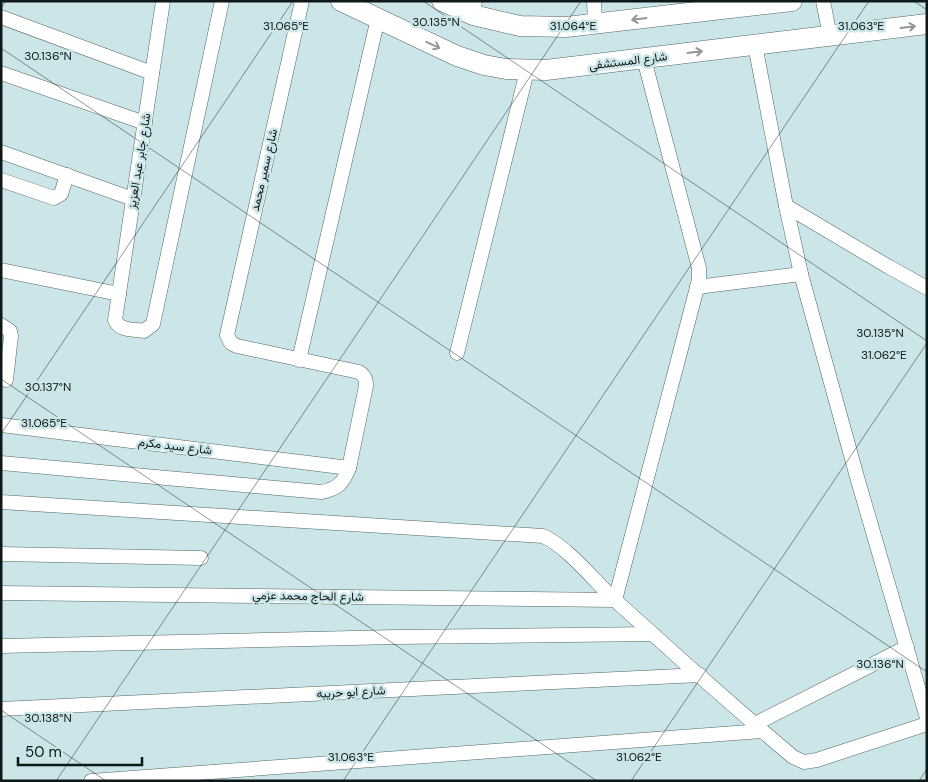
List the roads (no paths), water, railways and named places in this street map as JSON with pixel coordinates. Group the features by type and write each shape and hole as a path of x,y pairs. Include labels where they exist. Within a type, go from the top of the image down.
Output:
{"street":[{"name":"شارع جابر عبد العزيز","path":"163,1 114,320 121,328 144,331 153,324 222,1"},
{"name":"شارع سمير محمد","path":"299,360 237,346 228,339 227,335 302,1"},
{"name":"شارع المستشفى","path":"341,1 457,56 484,64 527,71 644,59 927,24"},
{"path":"442,1 474,8 520,26 566,27 730,5 792,1"},
{"path":"594,1 595,24"},
{"path":"823,1 830,36"},
{"path":"1,18 152,73"},
{"path":"1,463 321,492 340,486 349,468 366,378 359,372 299,360 378,18"},
{"path":"755,45 801,274 857,477 927,718"},
{"path":"614,600 697,288 698,268 644,59"},
{"path":"457,353 527,71"},
{"path":"1,73 145,123"},
{"path":"1,152 133,198"},
{"path":"1,180 54,198 61,194 67,175"},
{"path":"786,206 889,268 927,288"},
{"path":"1,270 119,294"},
{"path":"697,288 801,274"},
{"path":"1,325 10,332 11,336 6,380"},
{"name":"شارع سيد مكرم","path":"1,425 349,468"},
{"path":"1,502 538,535 553,542 578,563 614,600 793,758 810,762 927,724"},
{"path":"1,554 201,558"},
{"name":"شارع الحاج محمد عزمي","path":"1,593 614,600"},
{"path":"1,646 396,637 653,634"},
{"path":"91,781 758,727 907,647"},
{"name":"شارع ابو حريبه","path":"1,709 700,675"}]}
